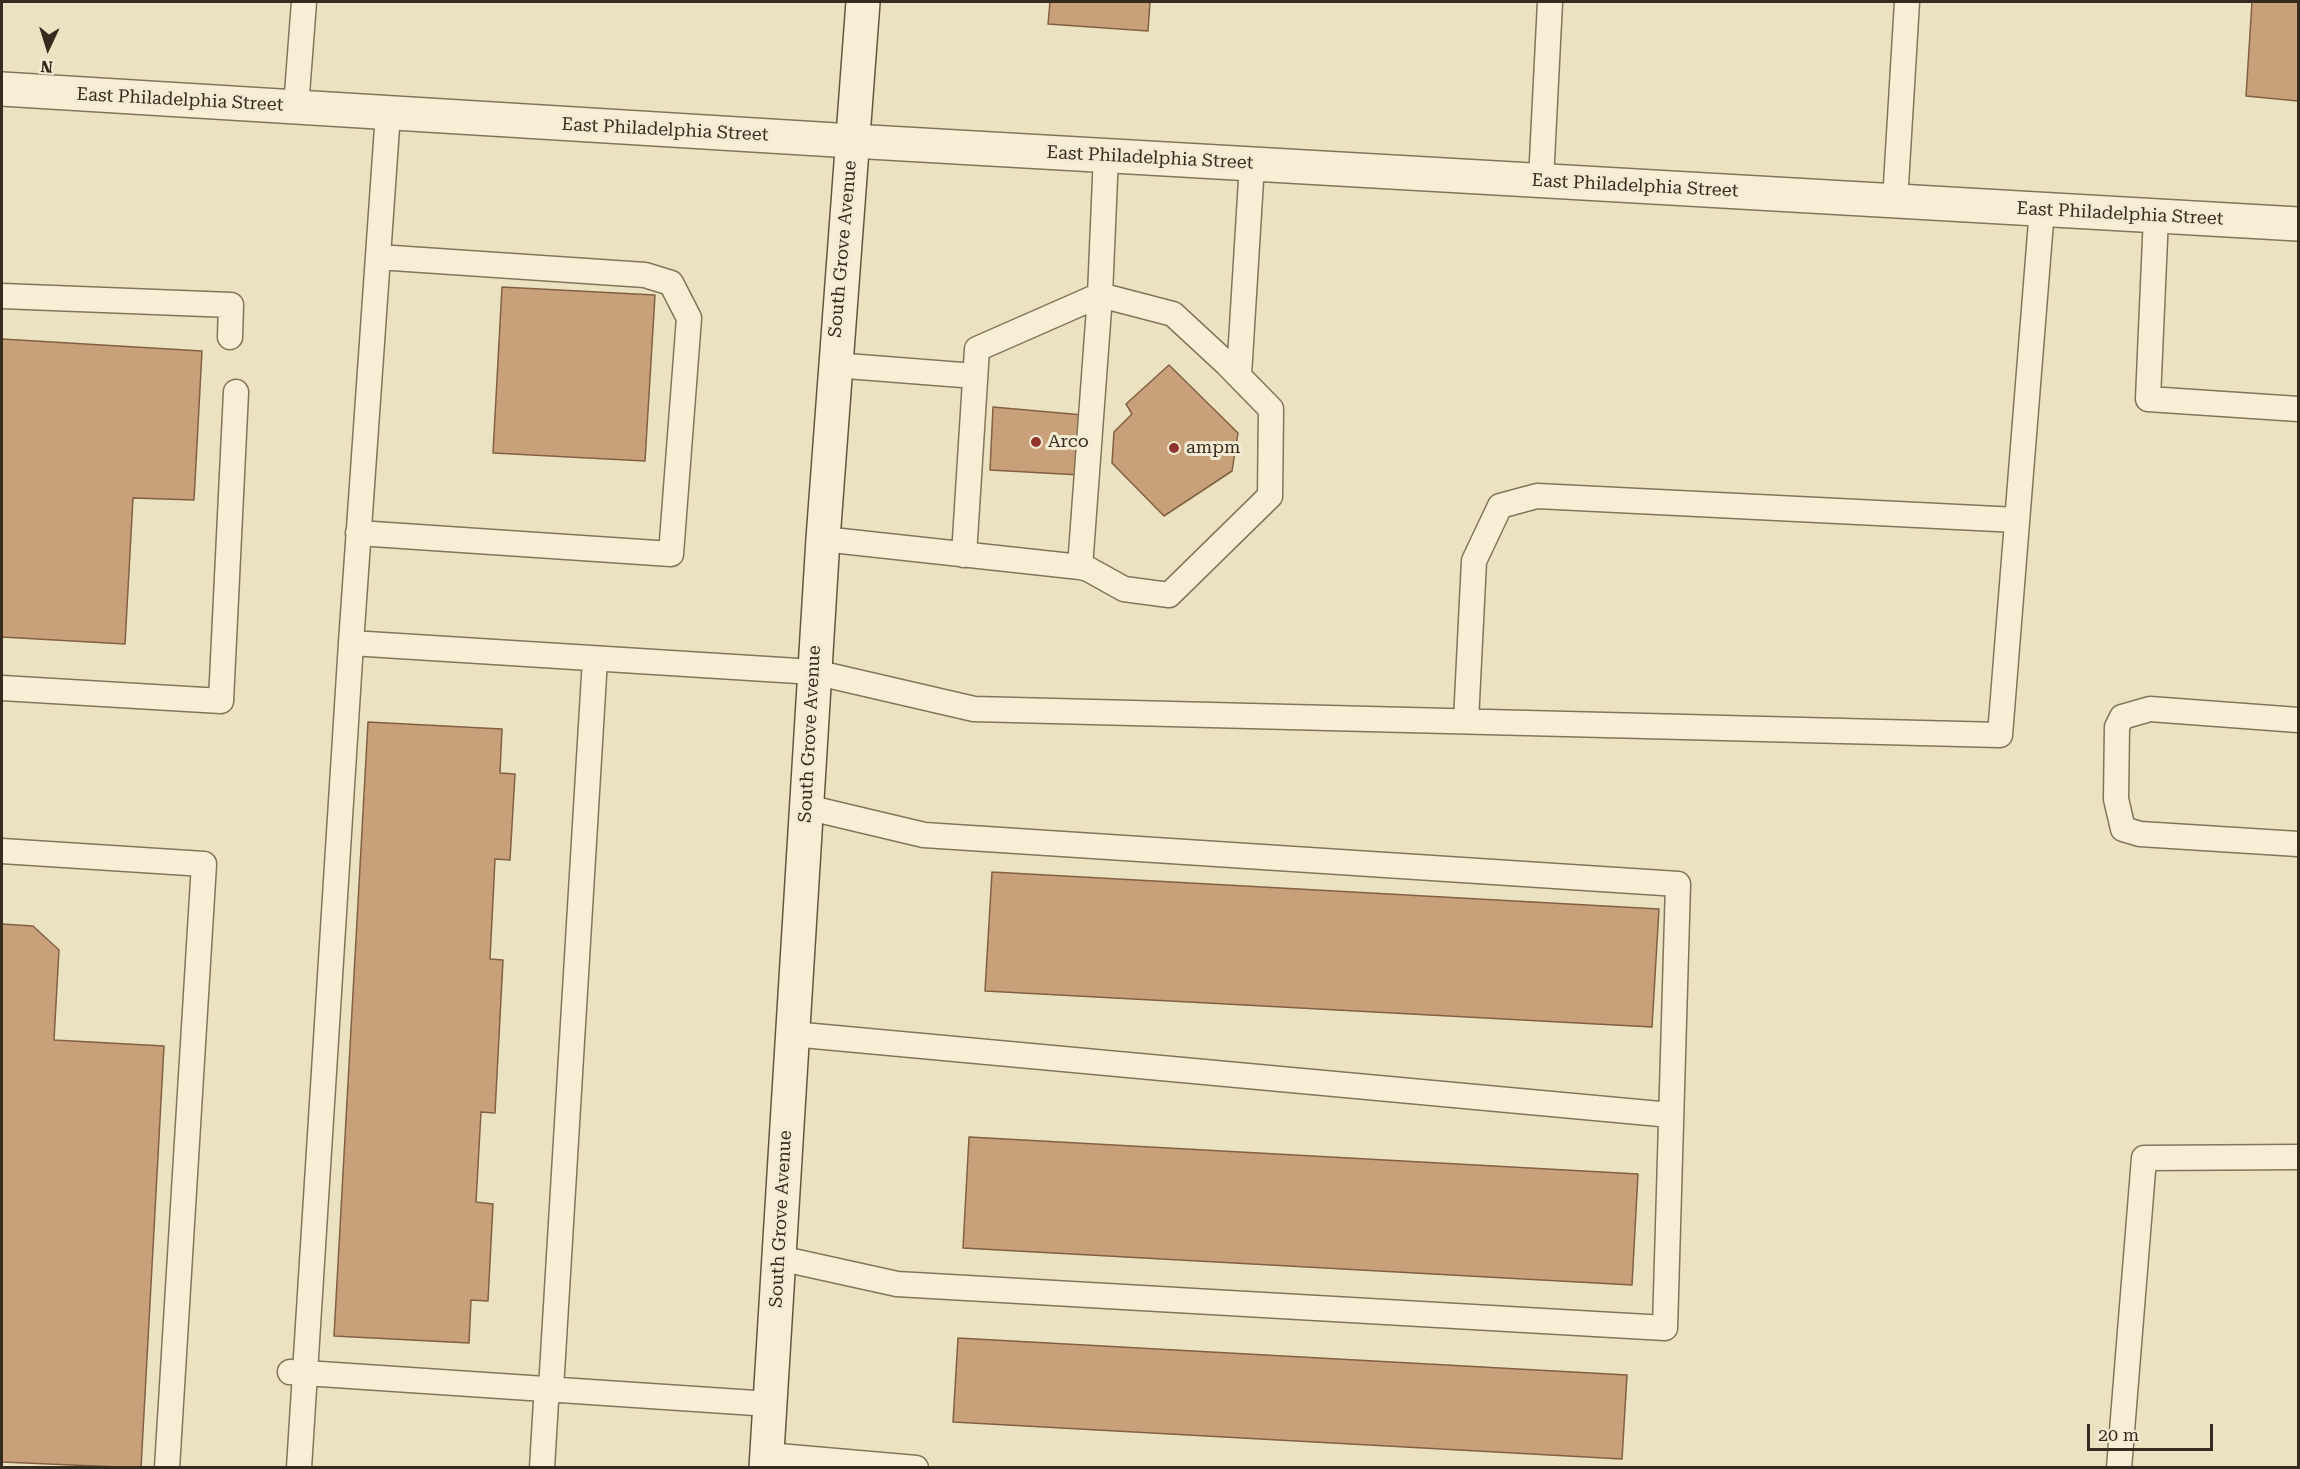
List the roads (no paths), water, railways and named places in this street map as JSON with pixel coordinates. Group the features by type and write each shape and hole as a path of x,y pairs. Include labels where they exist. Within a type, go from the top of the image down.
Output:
{"street":[{"name":"South Grove Avenue","path":"766,1461 822,540 863,2"},
{"name":"East Philadelphia Street","path":"2,89 852,141 2298,224"}],"lane":[{"path":"296,107 304,2"},
{"path":"1540,180 1550,2"},
{"path":"1895,201 1907,2"},
{"path":"299,1467 297,1372 388,113"},
{"path":"1080,567 1100,295 1106,155"},
{"path":"1239,375 1252,164"},
{"path":"351,643 814,672 974,709 2000,735 2042,209"},
{"path":"2156,216 2148,399 2298,409"},
{"path":"358,533 671,554 688,318 670,284 645,275 378,257"},
{"path":"822,540 964,555 1080,567 1088,568 1124,589 1169,595 1270,496 1271,409 1239,375 1173,314 1100,295 977,349 964,555"},
{"path":"2,296 231,305 230,337"},
{"path":"834,365 975,376"},
{"path":"2,688 221,701 236,392"},
{"path":"1466,721 1474,561 1500,506 1537,495 2017,520"},
{"path":"542,1467 546,1401 551,1389 595,659"},
{"path":"2298,720 2150,709 2122,717 2117,728 2116,799 2123,829 2140,834 2298,844"},
{"path":"779,1258 897,1284 1665,1328 1678,884 924,835 806,807"},
{"path":"2,851 204,864 167,1467"},
{"path":"792,1034 1671,1115"},
{"path":"2119,1467 2144,1158 2298,1157"},
{"path":"297,1372 770,1404"},
{"path":"766,1461 916,1467"}],"place":[{"name":"Arco","path":"1036,442"},
{"name":"ampm","path":"1174,448"}]}
